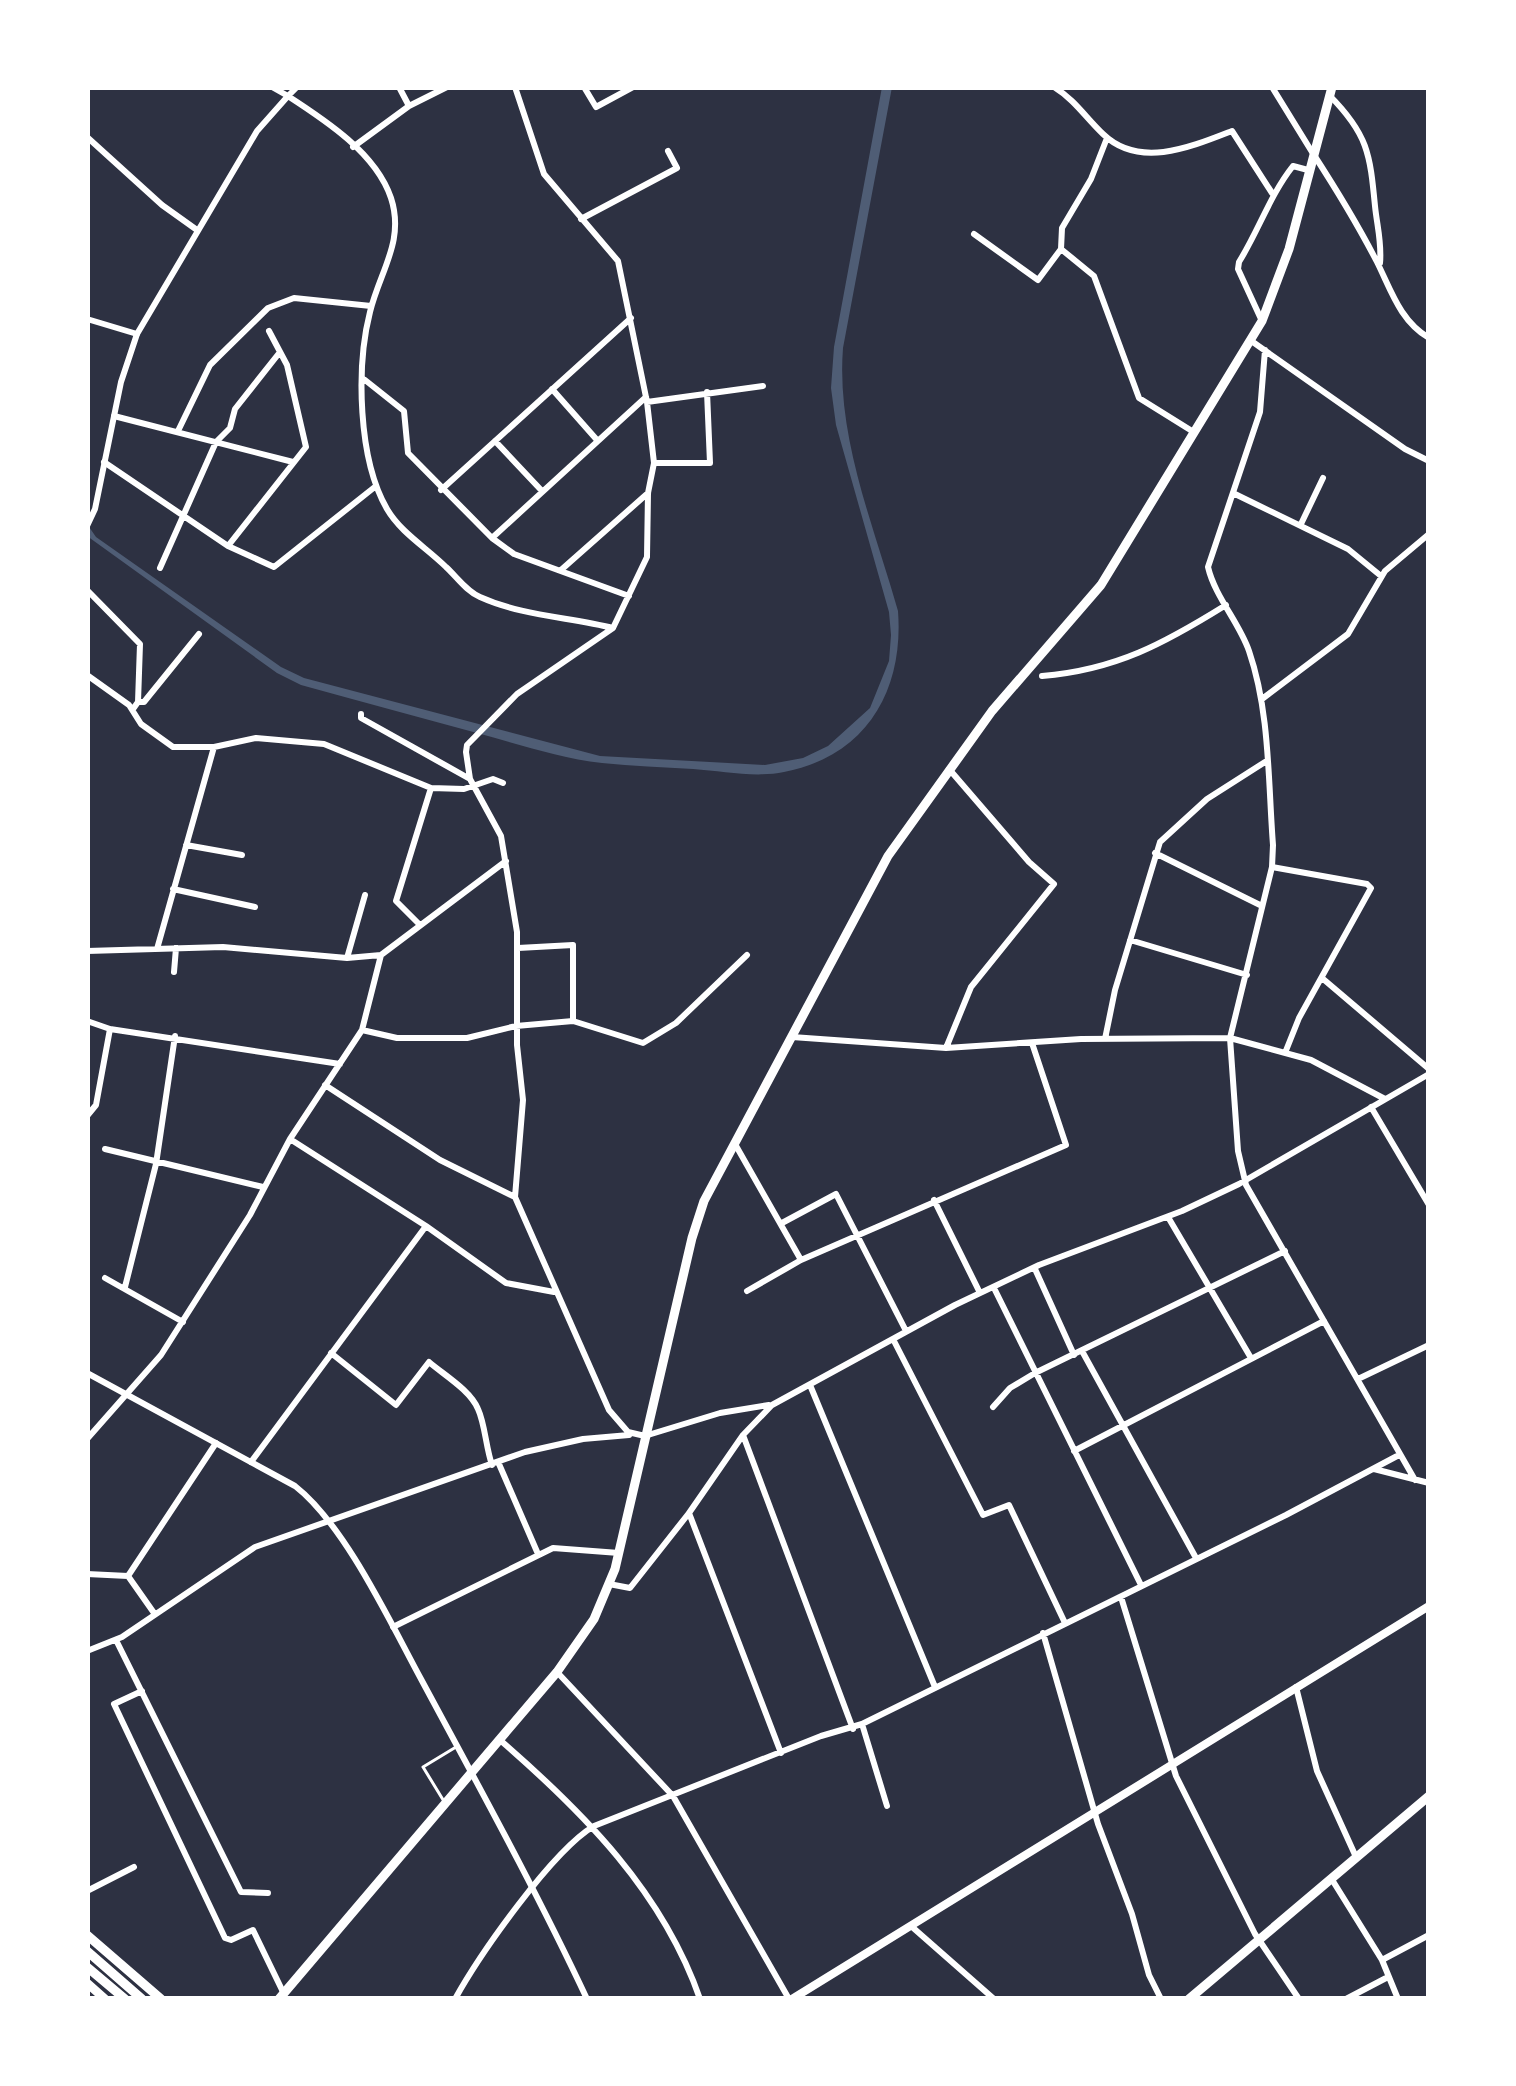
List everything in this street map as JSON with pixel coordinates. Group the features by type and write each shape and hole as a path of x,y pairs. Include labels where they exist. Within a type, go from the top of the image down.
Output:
{"main road":[{"path":"281,1996 557,1672 594,1619 619,1553 704,1202 888,856 992,711 1101,585 1262,321 1289,250 1330,91"},
{"path":"791,1999 1429,1606"},
{"path":"1189,1999 1429,1796"},
{"path":"87,1935 161,1999"},
{"path":"87,1951 92,1966 124,1999"},
{"path":"92,1966 142,1999"},
{"path":"87,1983 105,1999"}],"street":[{"path":"272,87 353,146 380,176 395,214 395,246 371,306 365,338 362,415 376,486 389,513 472,594 514,611 614,628"},
{"path":"87,526 137,334 257,131 297,87"},
{"path":"399,87 409,106"},
{"path":"353,146 409,106 447,87"},
{"path":"515,87 544,174 618,261 632,317 654,463 648,493 647,557 614,628 517,694 489,720 466,752 472,783 501,836 518,948 516,1026 523,1100 515,1197 609,1410 628,1432 645,1436"},
{"path":"584,87 596,107 633,87"},
{"path":"1054,87 1070,97 1106,138 1134,154 1188,148 1232,131 1272,193"},
{"path":"1272,87 1379,267 1390,294 1413,327 1429,338"},
{"path":"1330,91 1368,148 1382,241 1379,267"},
{"path":"87,137 197,230"},
{"path":"1106,138 1091,179 1064,222 1061,249 1094,277 1139,398 1192,431"},
{"path":"581,219 677,168 668,151"},
{"path":"1262,321 1238,269 1272,193 1293,166 1308,170"},
{"path":"974,234 1037,280 1061,249"},
{"path":"178,431 210,365 268,308 294,298 371,306"},
{"path":"441,490 632,317"},
{"path":"87,319 137,334"},
{"path":"228,546 306,447 280,352 269,331"},
{"path":"1250,340 1429,461"},
{"path":"1265,350 1260,412 1208,567 1248,649 1262,698 1272,867 1230,1038 1238,1151 1244,1180 1415,1480"},
{"path":"160,568 216,442 230,428 235,409 280,352"},
{"path":"365,380 404,411 408,453 492,538 514,554 629,596"},
{"path":"492,538 646,400 763,386"},
{"path":"552,389 598,441"},
{"path":"654,463 710,463 707,392"},
{"path":"114,416 293,462"},
{"path":"495,441 542,492"},
{"path":"104,461 228,546 274,567 376,486"},
{"path":"1301,524 1323,478"},
{"path":"560,571 648,493"},
{"path":"1235,494 1348,549 1381,576"},
{"path":"1262,698 1348,634 1381,576 1429,534"},
{"path":"87,590 136,636 140,646 135,706 141,724 173,746 214,747 256,738 324,744 431,788 493,779 502,783"},
{"path":"1042,676 1069,674 1145,653 1226,605"},
{"path":"135,706 144,702 199,634"},
{"path":"87,675 135,706"},
{"path":"362,714 361,718 472,783"},
{"path":"157,949 214,747"},
{"path":"1105,1039 1160,842 1207,800 1265,763"},
{"path":"946,1048 971,987 1054,884 949,770"},
{"path":"419,924 396,901 431,788"},
{"path":"186,845 242,855"},
{"path":"1155,853 1262,906"},
{"path":"87,951 276,949 347,958 381,955 506,861"},
{"path":"1272,867 1367,884 1371,889 1285,1053"},
{"path":"172,890 255,907"},
{"path":"347,958 364,896"},
{"path":"1130,940 1247,975"},
{"path":"518,948 573,945 573,1021"},
{"path":"174,972 176,948"},
{"path":"87,1439 161,1355 250,1215 290,1139 362,1030 381,955"},
{"path":"362,1030 397,1038 467,1039 516,1026 573,1021 643,1043 676,1023 747,955"},
{"path":"609,1584 630,1588 743,1436 772,1406 980,1293 1244,1180 1429,1071 1322,978"},
{"path":"87,1021 110,1029 340,1064"},
{"path":"87,1116 96,1105 110,1029"},
{"path":"125,1288 156,1164 176,1036"},
{"path":"792,1037 946,1048 1230,1038 1323,1065 1385,1099"},
{"path":"747,1291 801,1260 1066,1145 1032,1043"},
{"path":"325,1084 440,1160 515,1197"},
{"path":"1371,1107 1429,1205"},
{"path":"290,1139 506,1283 555,1292"},
{"path":"735,1144 801,1260"},
{"path":"105,1149 263,1187"},
{"path":"782,1223 836,1194 906,1331"},
{"path":"934,1200 980,1293"},
{"path":"1168,1216 1251,1358"},
{"path":"251,1462 425,1226"},
{"path":"993,1407 1010,1388 1035,1373 1285,1251"},
{"path":"1035,1269 1196,1558"},
{"path":"105,1278 183,1322"},
{"path":"994,1288 1141,1586"},
{"path":"1074,1451 1324,1321"},
{"path":"893,1339 983,1515 1009,1505 1065,1623"},
{"path":"1358,1379 1429,1345"},
{"path":"332,1353 396,1405 429,1362 468,1395 479,1411 483,1439 538,1554"},
{"path":"87,1373 295,1486 329,1520 393,1627 534,1887 587,1999"},
{"path":"810,1385 935,1687"},
{"path":"87,1651 116,1640 255,1547 329,1520 583,1439 645,1436 720,1412 772,1406"},
{"path":"743,1436 853,1729"},
{"path":"128,1576 216,1443"},
{"path":"455,1999 472,1968 580,1834 853,1729 1399,1455"},
{"path":"1372,1469 1429,1483"},
{"path":"689,1513 781,1753"},
{"path":"393,1627 553,1548 619,1553"},
{"path":"87,1574 128,1576"},
{"path":"128,1576 155,1614"},
{"path":"1121,1597 1173,1764 1258,1940 1299,1999"},
{"path":"1043,1633 1095,1813 1161,1999"},
{"path":"116,1640 241,1892 268,1893"},
{"path":"557,1672 674,1796 791,1999"},
{"path":"1296,1687 1318,1771 1356,1857"},
{"path":"142,1691 114,1704 225,1938 253,1930 281,1996"},
{"path":"862,1724 887,1806"},
{"path":"500,1740 594,1826 649,1897 700,1999"},
{"path":"87,1891 134,1867"},
{"path":"1331,1878 1382,1960 1398,1999"},
{"path":"911,1926 994,1999"},
{"path":"1382,1960 1429,1935"},
{"path":"1346,1999 1388,1977"}],"lane":[{"path":"446,1804 423,1767 457,1746"}],"water":[{"path":"882,87 892,87 843,348 842,381 859,481 898,611 898,640 886,692 874,715 838,751 813,764 762,774 602,763 301,685 277,673 87,536 87,524 96,537 281,667 304,678 600,756 765,765 803,758 828,746 870,708 889,661 889,612 836,425 831,388 834,347"}]}
